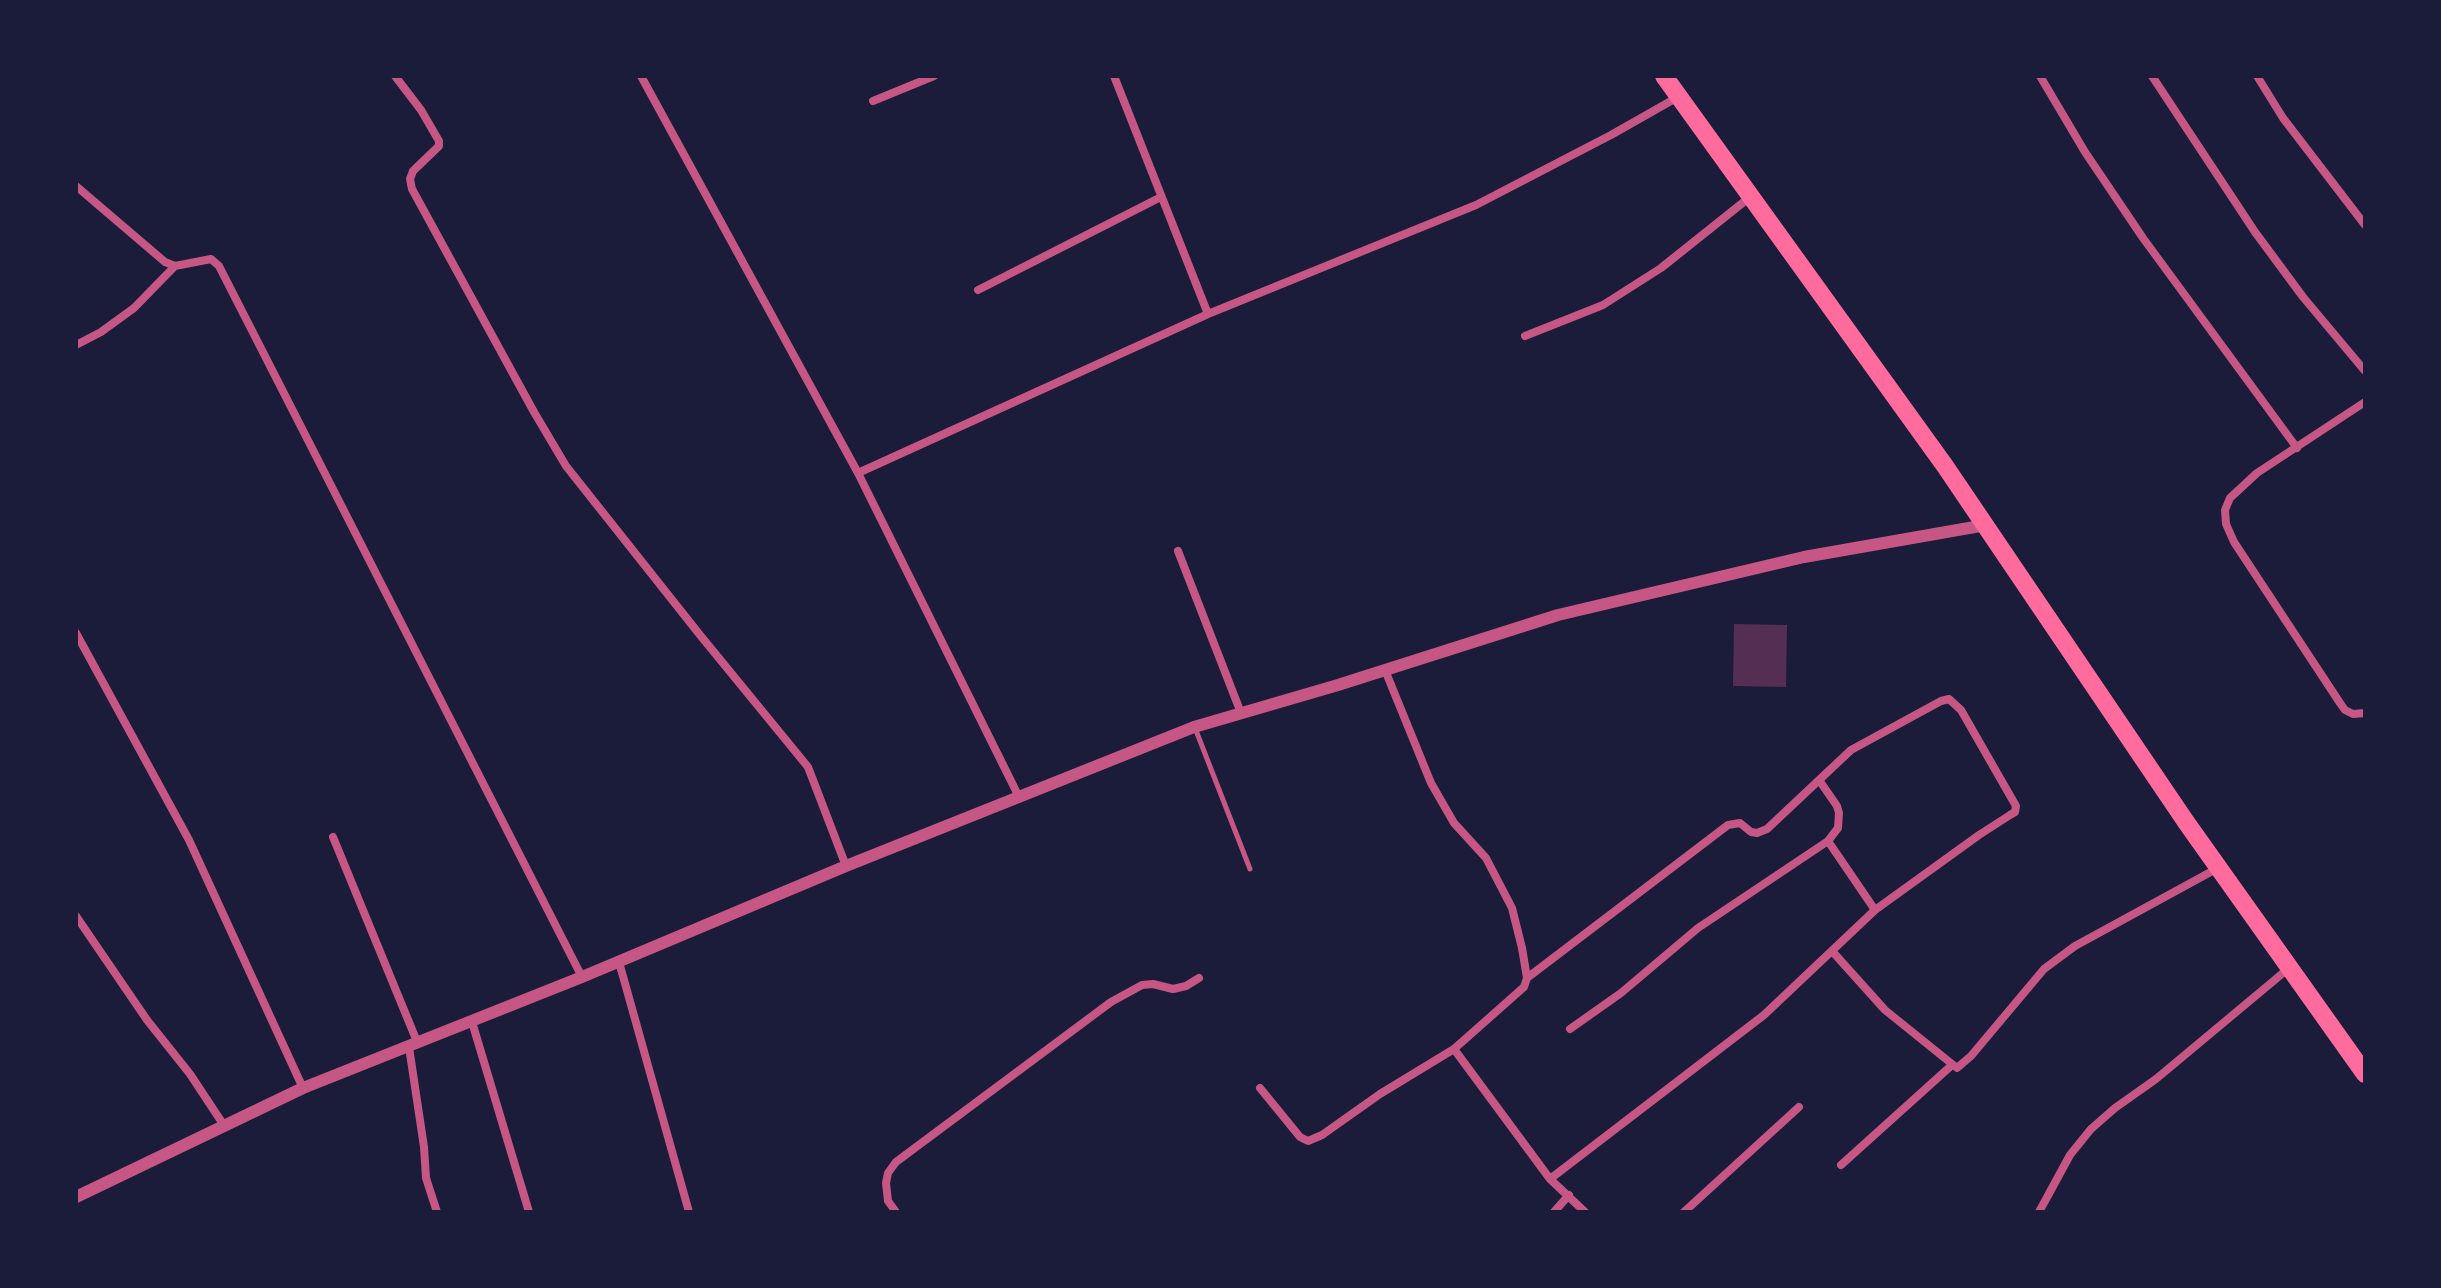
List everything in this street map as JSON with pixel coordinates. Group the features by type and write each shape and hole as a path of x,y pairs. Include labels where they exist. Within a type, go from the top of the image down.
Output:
{"highway":[{"path":"1664,76 1986,525 2218,868 2365,1074"}],"street":[{"path":"395,76 421,110 439,141 439,146 413,171 410,179 412,189 534,412 566,466 808,767 846,866"},
{"path":"641,76 858,473 1019,797"},
{"path":"873,101 934,76"},
{"path":"1114,76 1208,314"},
{"path":"2040,76 2085,152 2143,238 2297,448"},
{"path":"2152,76 2255,232 2303,297 2365,371"},
{"path":"2257,76 2283,118 2365,225"},
{"path":"858,473 1208,314 1476,205 1679,96"},
{"path":"76,186 163,261 175,266 211,259 219,266 582,977"},
{"path":"1525,336 1603,305 1661,268 1751,196"},
{"path":"978,290 1161,197"},
{"path":"76,345 101,332 134,308 175,266"},
{"path":"2365,402 2257,473 2230,498 2225,510 2226,524 2234,542 2340,703 2353,714 2365,713"},
{"path":"76,1197 303,1088 1194,727 1558,615 1804,557 1986,525"},
{"path":"1178,551 1241,713"},
{"path":"76,633 189,840 303,1088"},
{"path":"1260,1088 1300,1137 1308,1141 1454,1049 1517,995 1527,978 1512,908 1486,858 1454,823 1431,783 1385,670"},
{"path":"1527,978 1728,825 1740,823 1751,832 1762,832 1851,750 1941,701 1949,699 1961,710 2016,806 2015,812 1875,910 1764,1015 1550,1179"},
{"path":"1570,1029 1621,993 1698,928 1828,841 1838,828 1839,813 1819,780"},
{"path":"333,837 413,1045 426,1178 437,1212"},
{"path":"1828,841 1875,910"},
{"path":"1832,951 1885,1010 1957,1068 1963,1065 2044,969 2075,946 2218,868"},
{"path":"76,916 223,1124"},
{"path":"619,962 689,1212"},
{"path":"2039,1212 2070,1155 2091,1129 2289,968"},
{"path":"896,1212 888,1201 886,1183 888,1173 896,1162 1111,1002 1142,985 1173,989 1199,978"},
{"path":"472,1022 529,1212"},
{"path":"1454,1049 1550,1179 1585,1212"},
{"path":"1841,1165 1952,1065"},
{"path":"1684,1212 1799,1107"},
{"path":"1554,1212 1569,1195"}],"lane":[{"path":"1194,727 1250,869"}],"building":[{"path":"1734,624 1787,625 1786,687 1733,686"}]}
